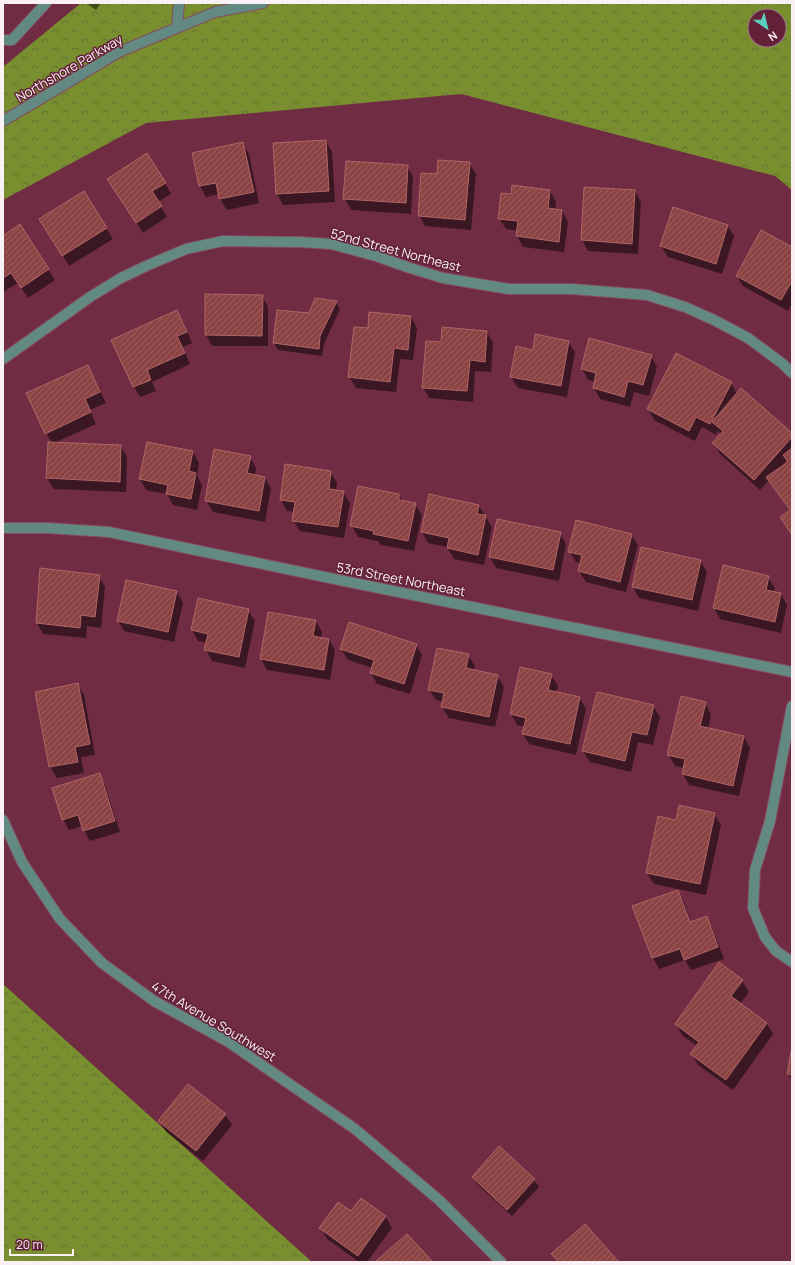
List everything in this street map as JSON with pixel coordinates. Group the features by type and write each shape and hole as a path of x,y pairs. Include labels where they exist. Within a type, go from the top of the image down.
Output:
{"street":[{"path":"3,40 12,40 46,3"},
{"path":"177,28 178,3"},
{"name":"Northshore Parkway","path":"3,121 119,52 215,12 263,3"},
{"name":"52nd Street Northeast","path":"3,359 90,297 121,278 186,249 223,241 300,242 331,244 376,256 443,278 509,289 572,289 647,295 685,307 734,331 754,342 792,373"},
{"name":"53rd Street Northeast","path":"3,528 54,528 109,532 792,672"},
{"path":"792,706 770,821 754,870 753,908 765,937 776,951 792,962"},
{"name":"47th Avenue Southwest","path":"3,820 22,862 60,919 102,963 154,1001 227,1041 355,1129 439,1200 501,1262"}],"green space":[{"path":"81,3 792,3 792,190 775,176 461,94 146,123 3,200 3,67"},
{"path":"3,984 312,1262 3,1262"}],"building":[{"path":"326,140 329,191 276,194 273,143"},
{"path":"243,142 254,192 219,199 216,183 199,186 192,153"},
{"path":"147,153 166,183 152,191 162,206 136,223 107,179"},
{"path":"438,160 470,162 465,220 418,216 421,173 437,174"},
{"path":"346,161 408,165 406,203 343,199"},
{"path":"512,185 550,190 548,208 562,210 559,242 516,236 518,221 498,219 501,193 511,194"},
{"path":"584,187 635,190 632,244 581,240"},
{"path":"84,191 107,228 62,256 39,219"},
{"path":"673,207 728,225 716,264 660,246"},
{"path":"20,224 49,269 21,288 11,273 3,278 3,236"},
{"path":"761,230 792,247 792,281 781,300 736,276"},
{"path":"205,294 263,295 262,336 205,335"},
{"path":"315,298 337,301 320,336 319,349 273,343 277,310 309,313"},
{"path":"177,310 187,332 177,336 185,353 147,370 151,380 133,387 111,340"},
{"path":"369,312 411,316 408,350 394,348 390,382 348,377 354,327 368,328"},
{"path":"442,327 487,331 485,362 470,360 467,391 422,388 426,341 441,342"},
{"path":"535,334 569,341 561,386 510,377 516,346 533,350"},
{"path":"589,338 652,355 643,385 628,381 624,397 593,388 596,373 581,369"},
{"path":"676,353 732,382 710,424 696,417 689,431 647,409"},
{"path":"88,365 100,392 85,399 91,412 45,434 26,393"},
{"path":"741,388 792,433 792,437 754,480 712,443 723,431 712,422"},
{"path":"48,442 121,445 120,482 46,478"},
{"path":"147,442 193,451 189,471 196,473 191,499 166,494 168,485 139,479"},
{"path":"792,448 792,535 780,517 790,510 766,477 788,462 783,455"},
{"path":"214,449 251,456 247,473 265,477 259,511 205,501"},
{"path":"285,464 331,471 329,489 344,491 338,527 292,521 295,502 280,500"},
{"path":"358,486 399,494 399,500 416,503 408,541 373,534 374,531 350,526"},
{"path":"429,494 479,505 477,514 486,515 478,555 447,548 449,538 421,532"},
{"path":"497,519 561,532 553,570 489,557"},
{"path":"576,520 632,534 620,582 578,571 582,555 568,552"},
{"path":"641,547 701,560 692,600 632,587"},
{"path":"723,565 769,576 766,590 781,593 775,622 713,608"},
{"path":"40,568 100,575 95,617 81,615 80,628 36,623"},
{"path":"126,580 177,591 168,632 117,621"},
{"path":"198,598 249,609 239,657 204,650 208,634 191,630"},
{"path":"268,612 316,620 313,636 329,639 324,670 260,659"},
{"path":"349,622 417,644 404,684 370,673 374,660 340,649"},
{"path":"437,648 469,654 466,668 498,675 489,717 441,707 444,693 428,690"},
{"path":"520,667 552,674 548,690 580,697 570,744 522,734 526,718 510,714"},
{"path":"78,683 90,744 75,747 78,762 49,767 35,692"},
{"path":"597,692 654,705 647,735 632,732 625,761 582,751"},
{"path":"681,696 706,702 700,726 744,736 733,786 682,774 685,759 667,755"},
{"path":"100,773 115,821 83,831 78,815 62,820 52,788"},
{"path":"679,805 715,813 700,884 646,873 658,816 676,820"},
{"path":"678,890 690,922 707,916 718,947 684,960 680,949 652,958 632,906"},
{"path":"719,962 743,980 731,996 767,1023 726,1080 690,1054 699,1042 675,1024"},
{"path":"792,1046 792,1075 787,1074"},
{"path":"188,1084 226,1114 196,1151 158,1121"},
{"path":"499,1146 535,1179 507,1210 472,1177"},
{"path":"361,1198 386,1216 358,1256 319,1228 338,1202 351,1211"},
{"path":"585,1224 619,1262 559,1262 551,1254"},
{"path":"407,1234 433,1262 375,1262"}]}
